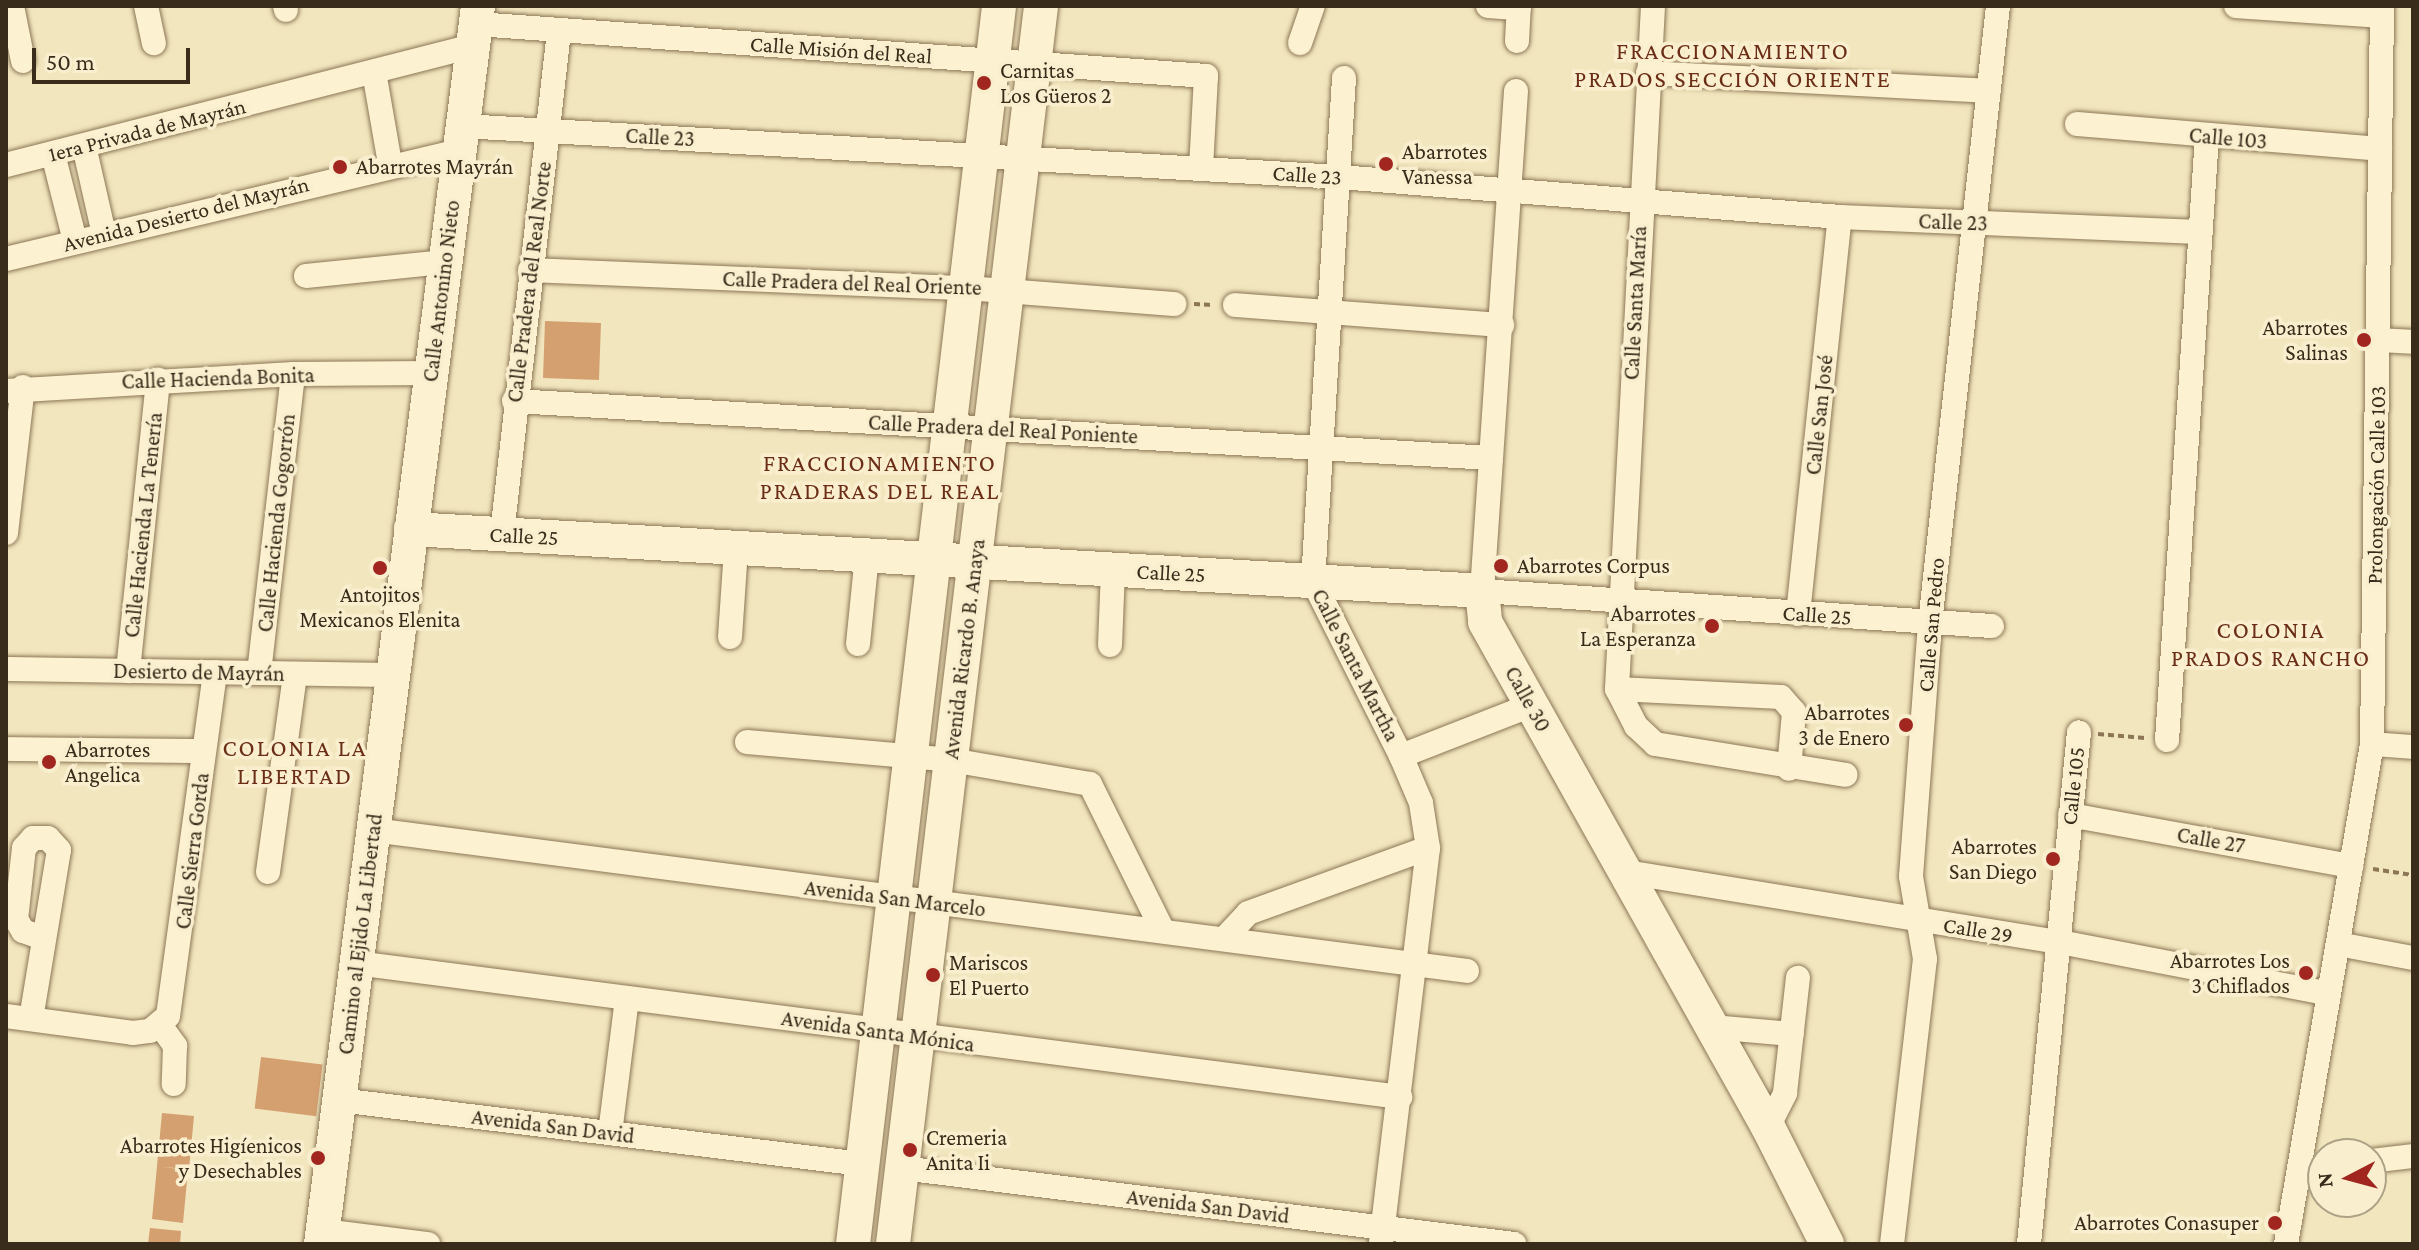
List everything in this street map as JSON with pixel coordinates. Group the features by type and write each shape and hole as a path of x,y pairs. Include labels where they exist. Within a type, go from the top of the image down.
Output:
{"street":[{"path":"146,6 154,43"},
{"name":"Avenida Ricardo B. Anaya","path":"853,1244 999,6"},
{"name":"Avenida Ricardo B. Anaya","path":"893,1244 1041,6"},
{"path":"1300,43 1313,6"},
{"path":"1488,6 1519,7 1517,41"},
{"name":"Calle Santa María","path":"1617,689 1639,201 1653,6"},
{"name":"Calle San Pedro","path":"1892,1244 1925,959 1911,876 1930,623 1971,222 1998,6"},
{"path":"2236,6 2382,11"},
{"name":"Prolongación Calle 103","path":"2315,1138 2329,994 2372,744 2382,11"},
{"path":"11,20 23,61"},
{"name":"Calle Misión del Real","path":"476,26 1206,76 1201,168"},
{"name":"1era Privada de Mayrán","path":"6,165 374,72 476,26"},
{"name":"Calle Antonino Nieto","path":"411,529 476,26"},
{"name":"Calle Pradera del Real Norte","path":"502,534 514,401 559,31"},
{"path":"374,72 390,164"},
{"path":"1648,73 1989,91"},
{"name":"Calle Santa Martha","path":"1344,78 1313,581 1401,756 1421,803 1428,848 1417,965 1382,1236"},
{"name":"Calle 30","path":"1516,91 1482,591 1485,622 1768,1127 1827,1244"},
{"name":"Calle 103","path":"2077,124 2380,149"},
{"name":"Calle 23","path":"461,138 547,131 1340,177 1840,217 2199,232"},
{"path":"2167,740 2207,136"},
{"name":"Avenida Desierto del Mayrán","path":"6,259 390,164 461,138"},
{"path":"84,146 104,234"},
{"path":"53,154 75,241"},
{"name":"Calle San José","path":"1798,614 1840,217"},
{"path":"306,276 445,262"},
{"name":"Calle Pradera del Real Oriente","path":"530,270 966,288 1174,304"},
{"path":"1235,305 1502,325"},
{"path":"2379,340 2413,342"},
{"name":"Calle Hacienda Bonita","path":"14,389 293,374 431,373"},
{"name":"Calle Hacienda Gogorrón","path":"259,673 293,374"},
{"name":"Calle Hacienda La Tenería","path":"128,671 158,380"},
{"path":"6,533 14,389"},
{"name":"Calle Pradera del Real Poniente","path":"514,401 1491,458"},
{"name":"Calle 25","path":"411,529 1482,591 1992,626"},
{"name":"Camino al Ejido La Libertad","path":"322,1238 411,529"},
{"path":"730,637 736,548"},
{"path":"858,644 867,555"},
{"path":"1110,645 1113,570"},
{"name":"Desierto de Mayrán","path":"6,669 393,675"},
{"name":"Calle Sierra Gorda","path":"160,1025 174,1001 215,672"},
{"path":"268,872 295,674"},
{"path":"1789,769 1794,712 1781,697 1617,689 1636,726 1655,744 1789,769 1846,775"},
{"path":"1401,756 1532,705"},
{"name":"Calle 105","path":"2029,1244 2079,732"},
{"path":"747,742 951,760 1090,784 1163,931"},
{"path":"2372,744 2413,747"},
{"path":"6,749 203,751"},
{"name":"Calle 27","path":"2070,815 2351,866"},
{"name":"Avenida San Marcelo","path":"373,830 1467,971"},
{"path":"1224,939 1248,913 1428,848"},
{"name":"Calle 29","path":"1626,872 2060,942 2329,994"},
{"path":"31,1019 43,938"},
{"path":"2338,944 2413,958"},
{"name":"Avenida Santa Mónica","path":"356,963 1400,1097"},
{"path":"1768,1127 1785,1093 1798,978"},
{"path":"610,1133 627,998"},
{"path":"6,1016 133,1033 160,1025 175,1046 174,1084"},
{"path":"1712,1027 1792,1034"},
{"name":"Avenida San David","path":"339,1100 862,1164"},
{"path":"2387,1159 2413,1156"},
{"name":"Avenida San David","path":"902,1168 1382,1236 1514,1244"},
{"name":"Prolongación Calle 103","path":"2286,1244 2307,1175"},
{"path":"322,1238 428,1244"}],"path":[{"path":"1174,304 1235,305"},
{"name":"Calle 105","path":"2079,732 2167,740"},
{"path":"2351,866 2413,875"}],"building":[{"path":"545,321 601,323 599,380 543,378"},
{"path":"261,1057 323,1065 316,1116 255,1109"},
{"path":"162,1113 194,1116 189,1169 162,1167 188,1170 183,1223 152,1219"},
{"path":"150,1228 181,1231 180,1244 148,1244"}],"place":[{"name":"Carnitas Los Güeros 2","path":"984,83"},
{"name":"Abarrotes Vanessa","path":"1386,164"},
{"name":"Abarrotes Mayrán","path":"340,167"},
{"name":"Abarrotes Salinas","path":"2364,340"},
{"name":"Abarrotes Corpus","path":"1501,566"},
{"name":"Antojitos Mexicanos Elenita","path":"380,568"},
{"name":"Abarrotes La Esperanza","path":"1712,626"},
{"name":"Abarrotes 3 de Enero","path":"1906,725"},
{"name":"Abarrotes Angelica","path":"49,762"},
{"name":"Abarrotes San Diego","path":"2053,859"},
{"name":"Abarrotes Los 3 Chiflados","path":"2306,973"},
{"name":"Mariscos El Puerto","path":"933,975"},
{"name":"Cremeria Anita Ii","path":"910,1150"},
{"name":"Abarrotes Higíenicos y Desechables","path":"318,1158"},
{"name":"Abarrotes Conasuper","path":"2275,1223"}],"district":[{"name":"FRACCIONAMIENTO PRADOS SECCIÓN ORIENTE","path":"1733,65"},
{"name":"FRACCIONAMIENTO PRADERAS DEL REAL","path":"880,477"},
{"name":"COLONIA PRADOS RANCHO","path":"2271,644"},
{"name":"COLONIA LA LIBERTAD","path":"295,762"}]}
